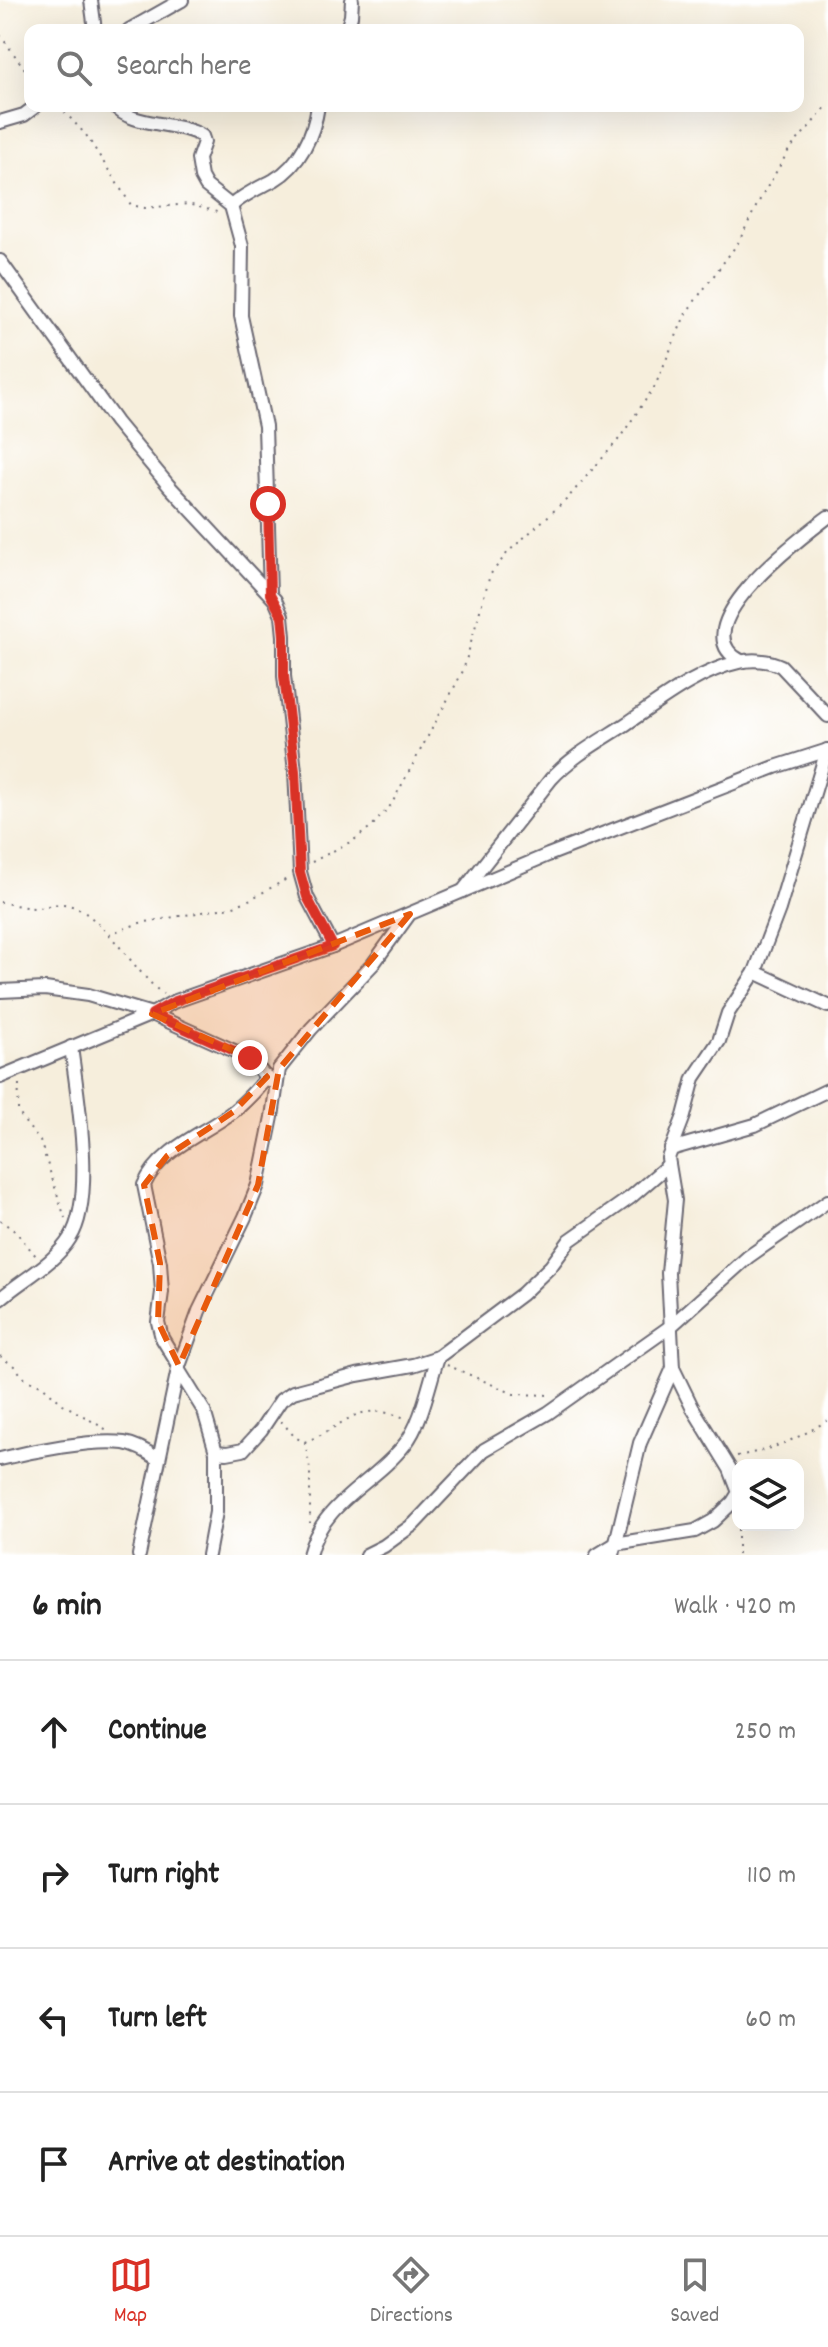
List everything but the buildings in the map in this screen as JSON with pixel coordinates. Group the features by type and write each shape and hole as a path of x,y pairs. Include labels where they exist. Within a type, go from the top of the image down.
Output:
{"street":[{"path":"91,0 94,24"},
{"path":"140,24 182,0"},
{"path":"349,24 352,0"},
{"path":"0,122 28,112"},
{"path":"123,112 130,117 187,129 202,136 204,142 198,159 202,181 232,212 243,257 239,283 241,316 265,426 270,594"},
{"path":"232,212 247,193 278,177 289,167 311,138 317,112"},
{"path":"0,261 116,422 175,493 270,594 282,616 300,872 307,897 333,946"},
{"path":"741,661 728,652 724,642 732,609 766,568 828,517"},
{"path":"461,893 567,763 680,689 720,668 741,661 772,662 781,666 828,716"},
{"path":"0,1077 152,1014 173,1002 333,946 548,855 775,767 827,750"},
{"path":"732,1478 673,1368 668,1273 675,1200 667,1166 694,1078 719,1041 728,1013 755,972 779,909 827,750"},
{"path":"139,1555 179,1368 199,1311 258,1185 279,1069 311,1029 373,964 410,914"},
{"path":"755,972 828,1006"},
{"path":"0,991 45,989 74,993 152,1014 250,1058 267,1077 274,1092"},
{"path":"0,1299 49,1261 70,1239 77,1224 82,1180 78,1098 71,1047"},
{"path":"208,1555 216,1512 216,1452 204,1411 162,1338 158,1322 162,1292 160,1263 144,1185 149,1174 167,1156 233,1112 267,1077"},
{"path":"671,1149 755,1125 828,1090"},
{"path":"216,1452 243,1450 281,1400 293,1392 437,1359 522,1294 551,1266 570,1240 631,1197 667,1166"},
{"path":"366,1555 414,1524 484,1450 539,1419 671,1326 748,1257 828,1201"},
{"path":"311,1550 323,1522 338,1505 404,1445 418,1419 437,1359"},
{"path":"614,1550 640,1443 673,1368"},
{"path":"0,1459 41,1449 124,1443 144,1449 158,1459"},
{"path":"597,1555 695,1531 713,1521 732,1503"}],"path":[{"path":"0,35 24,68"},
{"path":"109,934 140,923 196,915 239,904 300,872 317,857 354,840 391,805 463,671 490,575 508,552 566,500 619,439 655,386 686,313 738,243 789,150 828,105"},
{"path":"65,112 86,135 131,205 145,208 188,204 232,212"},
{"path":"0,902 33,908 62,904 73,907 109,934 150,984 173,1002"},
{"path":"15,1070 19,1081 18,1110 40,1141 70,1239"},
{"path":"0,1220 16,1232 34,1256 49,1261"},
{"path":"0,1356 26,1380 41,1385 63,1404 124,1443"},
{"path":"437,1359 514,1394 568,1398"},
{"path":"274,1412 295,1437 304,1442 310,1469 311,1550"},
{"path":"304,1442 361,1412 391,1413 418,1419"},
{"path":"724,1459 773,1449 797,1440 828,1420"},
{"path":"738,1531 738,1555"}],"highlighted area":[{"path":"410,914 279,1069 258,1185 179,1366 158,1322 160,1263 144,1185 167,1156 233,1112 267,1077 250,1058 152,1014"}],"route":[{"path":"250,1058 152,1014 173,1002 333,946 318,922 300,872 300,837 284,676 282,616 270,594 268,504"}]}
